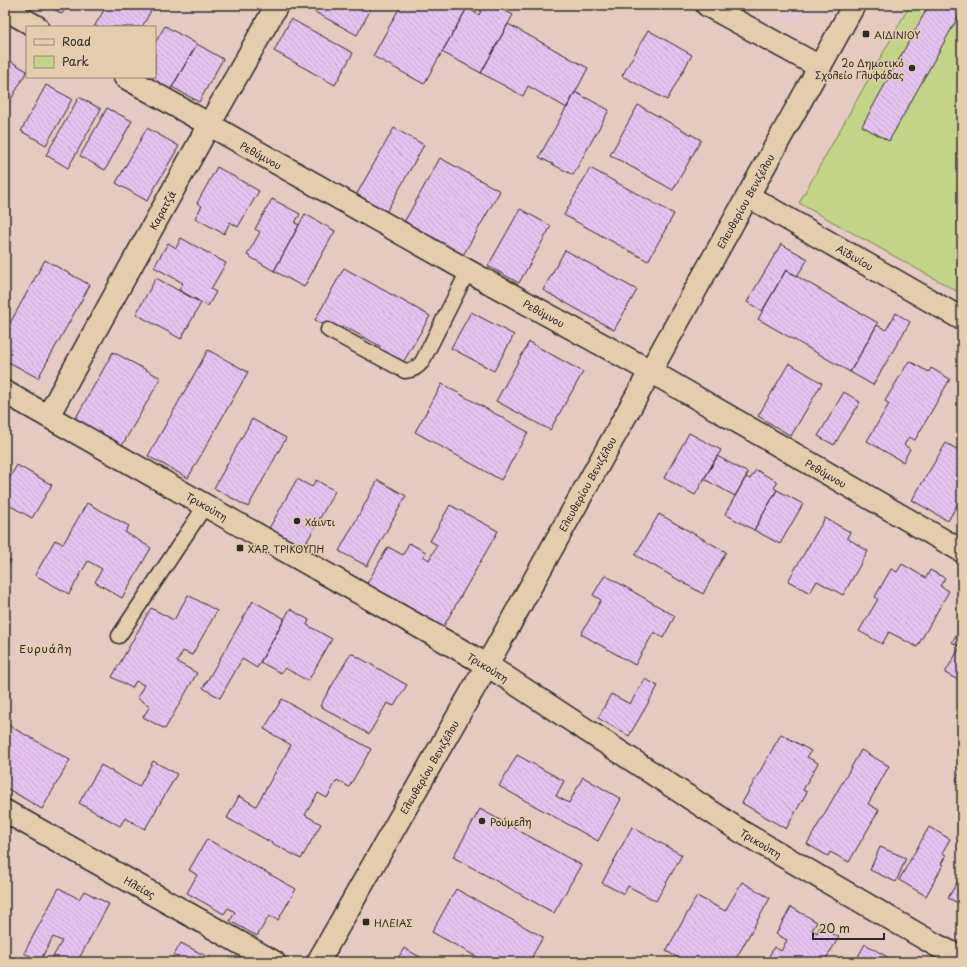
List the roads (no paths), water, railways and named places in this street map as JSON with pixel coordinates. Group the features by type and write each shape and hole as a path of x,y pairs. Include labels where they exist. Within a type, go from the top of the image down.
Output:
{"street":[{"name":"Καρατζά","path":"48,416 277,5"},
{"path":"707,5 820,66"},
{"name":"Ελευθερίου Βενιζέλου","path":"318,962 487,665 854,5"},
{"path":"5,9 35,26"},
{"name":"Ρεθύμνου","path":"127,78 650,372 962,551"},
{"name":"Αϊδινίου","path":"748,196 962,319"},
{"name":"Τρικούπη","path":"7,396 48,416 487,665 742,832 936,945 962,958"},
{"name":"Ηλείας","path":"5,811 274,962"}],"lane":[{"path":"328,330 405,371 413,370 422,362 468,271"},
{"path":"119,636 205,506"}],"place":[{"name":"ΑΙΔΙΝΙΟΥ","path":"866,34"},
{"name":"2ο Δημοτικό Σχολείο Γλυφάδας","path":"912,68"},
{"name":"Χάιντι","path":"297,521"},
{"name":"ΧΑΡ. ΤΡΙΚΟΥΠΗ","path":"240,548"},
{"name":"Ρούμελη","path":"482,821"},
{"name":"ΗΛΕΙΑΣ","path":"366,922"}],"district":[{"name":"Ευρυάλη","path":"46,648"}]}
